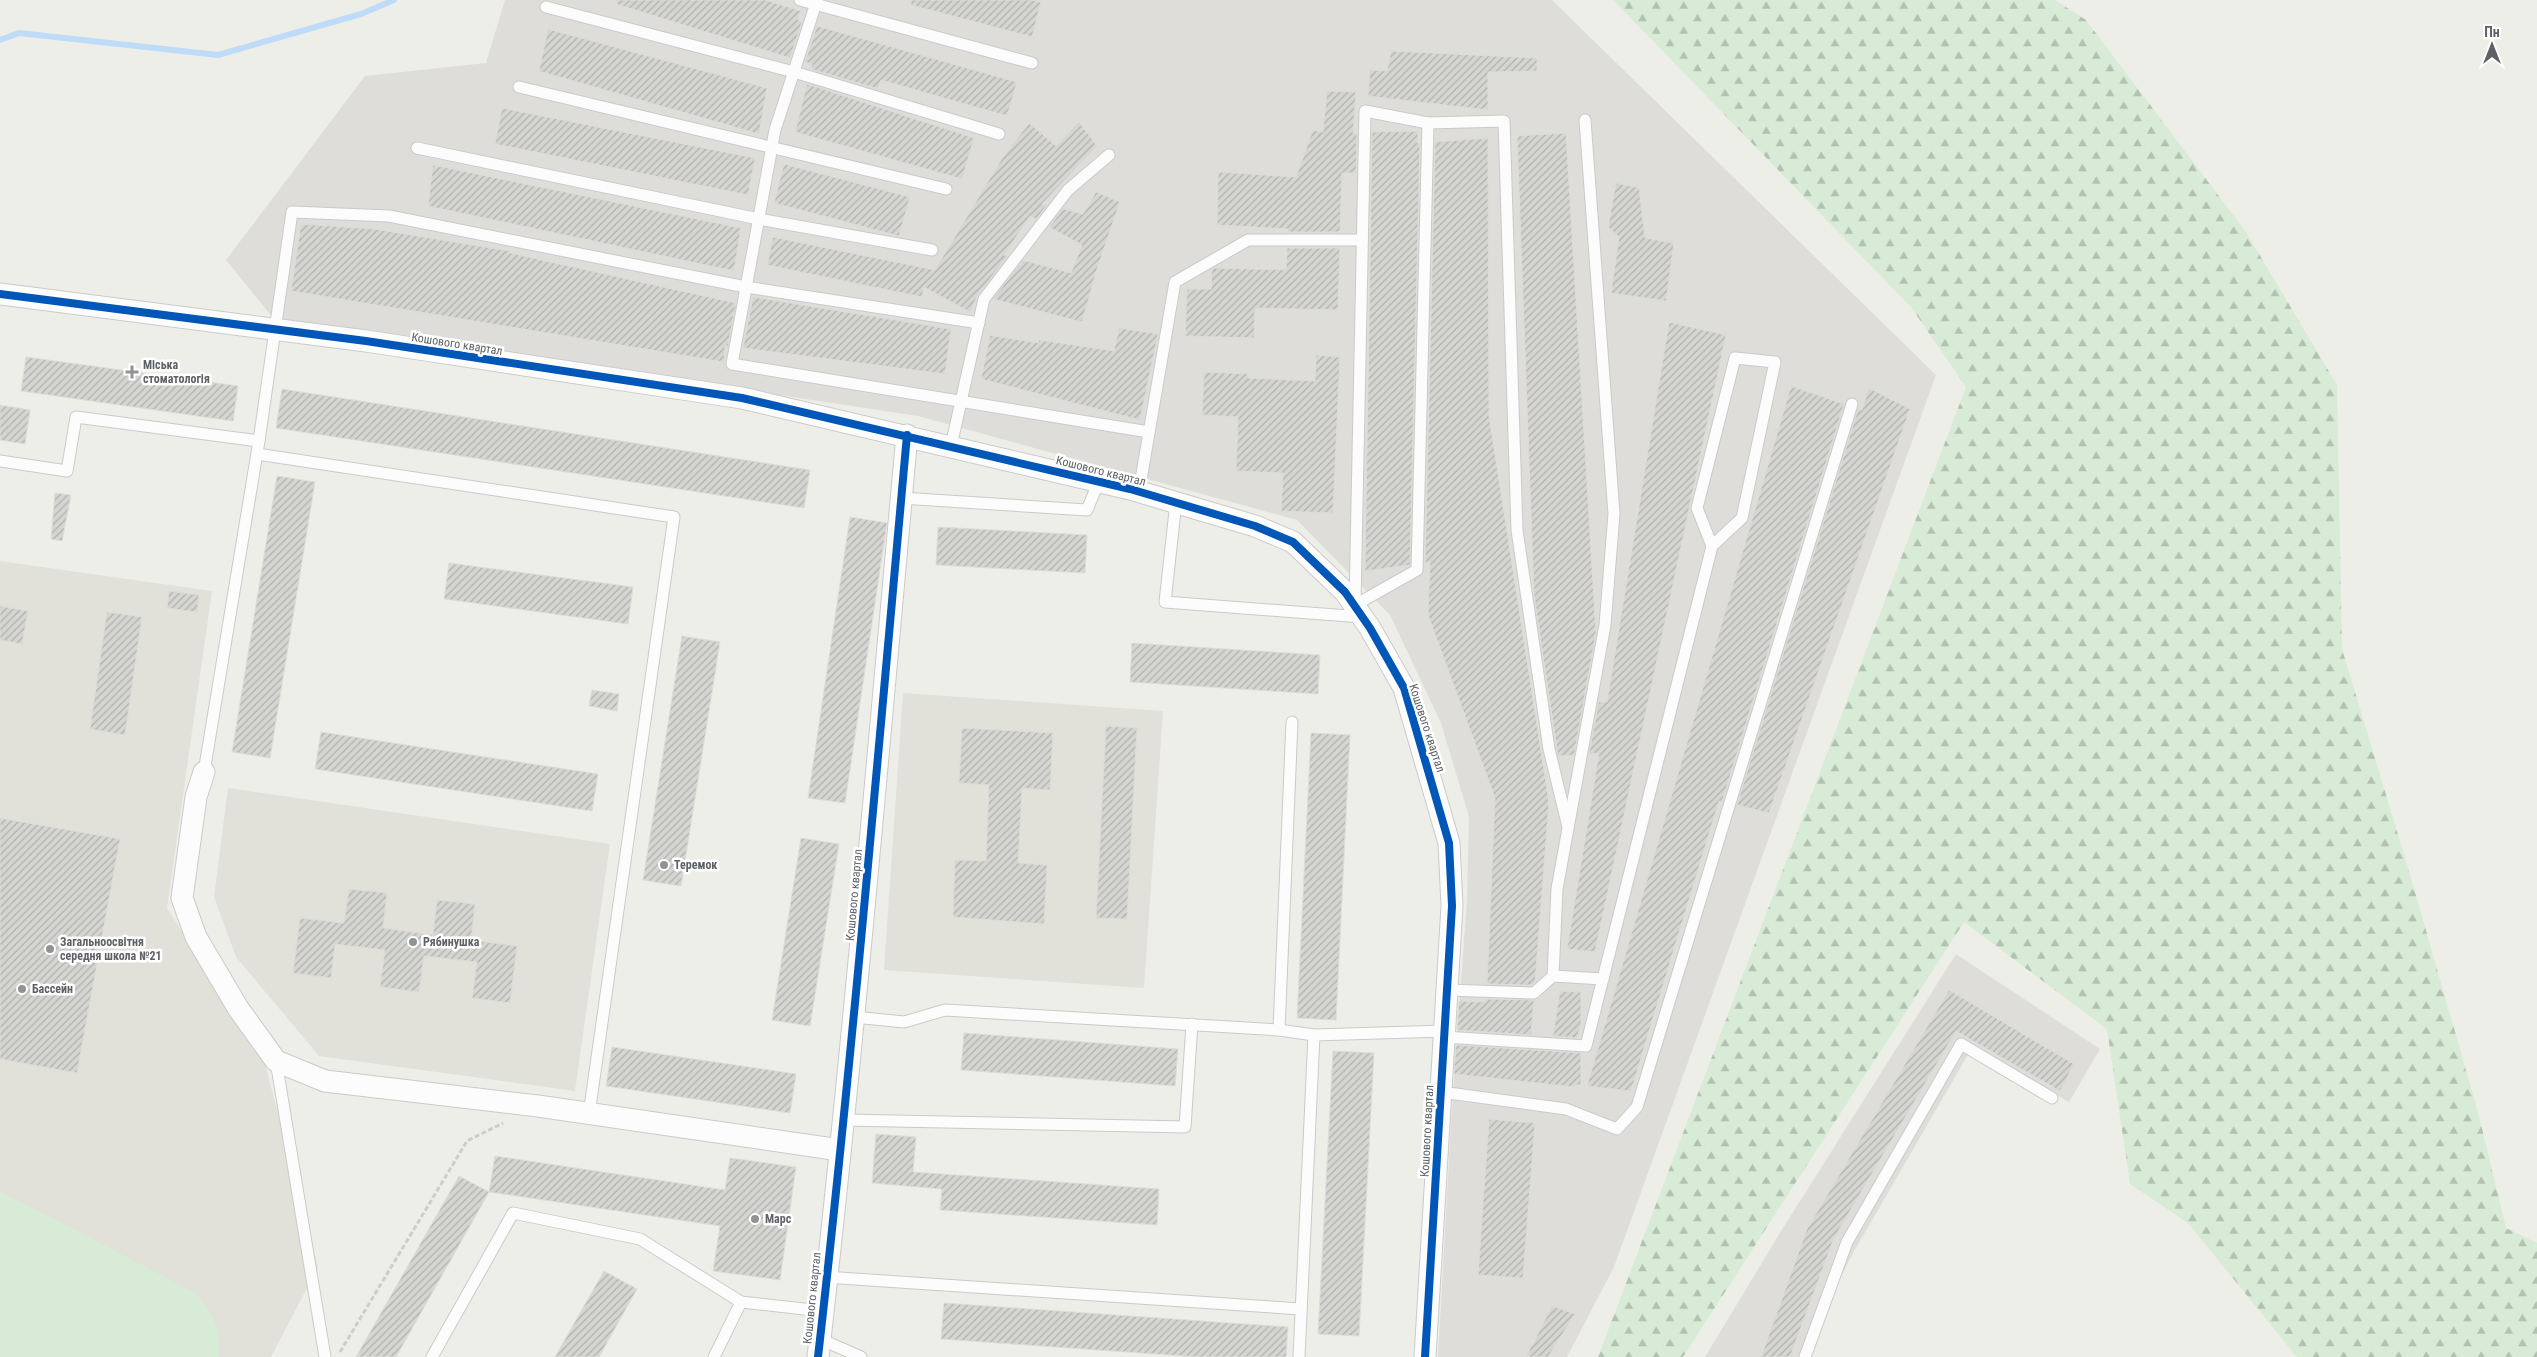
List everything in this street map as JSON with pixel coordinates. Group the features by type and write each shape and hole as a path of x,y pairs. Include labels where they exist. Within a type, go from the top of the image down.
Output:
{"street":[{"name":"Кошового квартал","path":"0,294 275,328 742,398 907,435 1138,491 1255,526 1294,542 1346,592 1404,688 1450,843 1452,906 1425,1357"},
{"name":"Кошового квартал","path":"819,1348 825,1277 845,1120 907,435"},
{"path":"204,772 196,797 182,898 196,937 238,1008 276,1061 325,1081 538,1106 840,1150"}],"lane":[{"path":"800,0 816,2 1032,63"},
{"path":"816,2 775,130 732,364 1149,432"},
{"path":"546,7 794,72 999,134"},
{"path":"519,87 946,189"},
{"path":"1359,611 1365,111 1428,122 1504,121 1517,530 1549,748 1568,826"},
{"path":"1553,976 1557,888 1605,625 1614,514 1585,120"},
{"path":"1176,502 1165,602 1359,611 1417,570 1428,122"},
{"path":"418,148 759,219 932,250"},
{"path":"950,446 984,299 1068,190 1110,155"},
{"path":"204,772 257,454 292,212 389,216 746,287 979,323"},
{"path":"1138,491 1175,282 1248,240 1362,240"},
{"path":"854,1017 904,1022 945,1010 1192,1024 1279,1030 1314,1035 1445,1034 1586,1046 1712,546 1742,518 1775,362 1735,358 1698,508 1712,546"},
{"path":"1441,1092 1566,1109 1617,1129 1637,1106 1852,404"},
{"path":"0,461 67,471 76,417 259,441"},
{"path":"257,454 674,517 589,1114"},
{"path":"902,498 1086,510 1099,481"},
{"path":"1279,1030 1292,722"},
{"path":"1447,990 1534,993 1553,976 1603,979"},
{"path":"845,1120 1185,1127 1192,1024"},
{"path":"1299,1357 1314,1035"},
{"path":"1805,1357 1847,1242 1961,1044 2052,1098"},
{"path":"276,1061 325,1357"},
{"path":"432,1357 513,1213 640,1239 741,1302 822,1311"},
{"path":"825,1277 1301,1309"},
{"path":"714,1357 741,1302"},
{"path":"819,1348 861,1357"}],"path":[{"path":"338,1357 467,1141 538,1106"}],"shaded area":[{"path":"505,0 1552,0 1936,375 1614,1267 1567,1357 1438,1357 1452,1107 1467,899 1469,817 1441,723 1390,615 1297,520 918,416 274,319 226,260 365,76 486,63"},
{"path":"0,561 212,591 167,908 265,1064 318,1267 271,1357 0,1357"},
{"path":"903,693 1163,711 1144,988 884,970"},
{"name":"Рябинушка","path":"228,788 610,844 575,1091 319,1056 236,957 214,897"},
{"path":"1956,954 2100,1049 2069,1102 1973,1046 1853,1253 1800,1357 1705,1357 1783,1228"}],"green space":[{"path":"1613,0 2055,0 2086,20 2246,232 2337,385 2342,649 2409,871 2478,1112 2506,1228 2537,1243 2537,1357 2297,1357 2188,1223 2130,1184 2107,1029 1964,922 1683,1357 1598,1357 1966,387 1911,307"},
{"path":"0,1191 196,1293 212,1315 218,1330 219,1357 0,1357"}],"building":[{"path":"617,0 765,0 801,11 798,20 802,22 790,58 616,4"},
{"path":"911,0 1032,0 1041,2 1032,37 911,5"},
{"path":"817,26 1017,82 1007,116 881,80 878,89 811,69 812,64 805,62"},
{"path":"548,29 767,88 759,134 539,71"},
{"path":"1391,51 1537,58 1537,71 1488,72 1488,110 1368,96 1370,70 1387,71"},
{"path":"807,84 974,138 962,179 795,132"},
{"path":"1327,91 1356,92 1353,133 1357,133 1356,173 1342,173 1340,232 1288,232 1288,229 1217,225 1218,172 1296,177 1313,130 1323,132"},
{"path":"502,108 755,158 748,195 495,144"},
{"path":"1079,122 1097,146 1042,204 1047,205 1036,219 1030,216 1004,255 1008,256 978,294 970,312 924,287 922,297 767,265 773,237 935,270 1001,160 1029,123 1056,146"},
{"path":"1418,131 1417,143 1420,143 1410,565 1365,571 1372,132"},
{"path":"1566,133 1596,633 1574,755 1558,756 1534,595 1517,136"},
{"path":"1488,138 1489,416 1549,802 1535,982 1531,985 1487,984 1495,798 1428,615 1430,562 1425,563 1435,142"},
{"path":"784,164 910,197 899,236 774,203"},
{"path":"433,165 741,228 734,271 428,206"},
{"path":"1616,183 1639,188 1645,238 1674,243 1666,301 1611,293 1619,237 1608,227"},
{"path":"1096,192 1120,202 1097,269 1082,322 993,299 1023,260 1071,273 1082,245 1049,227 1063,209 1083,214"},
{"path":"301,224 374,229 510,251 510,253 736,303 728,346 725,346 724,362 291,291"},
{"path":"1287,248 1340,248 1338,310 1255,308 1254,338 1185,336 1187,289 1211,289 1212,269 1214,268 1286,270"},
{"path":"753,297 951,329 945,374 743,348"},
{"path":"1669,322 1726,335 1595,952 1567,949 1599,753 1589,754 1600,696 1600,702 1607,702"},
{"path":"1119,328 1158,334 1140,420 981,379 990,335 1038,343 1039,340 1114,351"},
{"path":"1316,355 1340,357 1333,513 1281,511 1283,473 1236,471 1238,417 1202,415 1204,372 1249,374 1248,378 1315,381"},
{"path":"26,357 238,386 233,421 21,391"},
{"path":"1791,386 1844,404 1722,802 1719,801 1631,1091 1587,1086"},
{"path":"1869,388 1910,409 1769,813 1737,805 1858,409 1862,410"},
{"path":"282,389 810,470 804,508 276,428"},
{"path":"0,405 30,410 25,444 0,440"},
{"path":"277,476 315,482 270,758 232,752"},
{"path":"55,493 71,495 62,541 51,539"},
{"path":"850,517 887,523 845,803 808,798"},
{"path":"938,527 1087,535 1085,573 936,565"},
{"path":"449,563 633,587 628,624 444,599"},
{"path":"169,591 199,595 197,612 167,608"},
{"path":"0,606 28,611 22,644 0,640"},
{"path":"107,612 142,617 125,735 90,729"},
{"path":"682,636 720,642 681,886 643,880"},
{"path":"1132,643 1320,655 1318,694 1130,682"},
{"path":"592,690 619,694 617,711 589,706"},
{"path":"1106,726 1137,728 1127,919 1096,918"},
{"path":"962,728 1053,733 1050,790 1022,788 1018,863 1047,865 1044,924 953,917 955,860 986,861 989,785 959,783"},
{"path":"321,732 598,774 592,811 315,769"},
{"path":"1311,733 1350,735 1336,1020 1297,1018"},
{"name":"Загальноосвітня середня школа №21","path":"0,818 120,839 77,1073 0,1059"},
{"path":"801,838 839,844 810,1026 772,1020"},
{"path":"349,889 387,893 383,928 433,935 437,900 475,904 471,940 517,946 510,1003 472,998 477,962 424,956 419,992 380,987 385,950 335,944 331,978 293,973 300,918 344,923"},
{"path":"1949,990 2074,1064 2060,1091 1956,1031 1834,1238 1790,1357 1761,1357 1807,1229"},
{"path":"1560,991 1581,992 1581,1023 1577,1038 1553,1036"},
{"path":"1486,999 1534,1000 1531,1035 1457,1030 1459,1001 1486,1002"},
{"path":"964,1033 1178,1049 1175,1086 961,1070"},
{"path":"1456,1045 1581,1053 1581,1085 1574,1085 1574,1087 1454,1074"},
{"path":"612,1047 796,1074 790,1113 606,1086"},
{"path":"1333,1051 1374,1053 1359,1336 1318,1334"},
{"path":"1489,1119 1535,1123 1523,1278 1478,1275"},
{"path":"876,1134 916,1137 913,1172 1159,1189 1157,1225 940,1210 942,1189 872,1183"},
{"path":"495,1156 725,1190 730,1158 796,1167 780,1280 713,1271 720,1226 489,1192"},
{"path":"459,1176 489,1192 396,1357 356,1357"},
{"path":"604,1271 637,1289 599,1357 555,1357"},
{"path":"944,1303 1288,1327 1286,1357 1198,1357 941,1339"},
{"path":"1552,1306 1575,1314 1548,1357 1526,1357"}],"waterway":[{"path":"0,40 19,33 218,55 361,14 394,0"}],"cycle path":[{"path":"0,294 366,341 742,398 1130,489 1255,526 1293,542 1345,592 1370,628 1404,688 1449,843 1452,906 1425,1357"},
{"path":"818,1357 854,1012 907,435"}],"place":[{"name":"Міська стоматологія","path":"132,372"},
{"name":"Теремок","path":"664,865"},
{"name":"Рябинушка","path":"413,942"},
{"name":"Загальноосвітня середня школа №21","path":"50,949"},
{"name":"Бассейн","path":"22,989"},
{"name":"Марс","path":"755,1219"}]}
